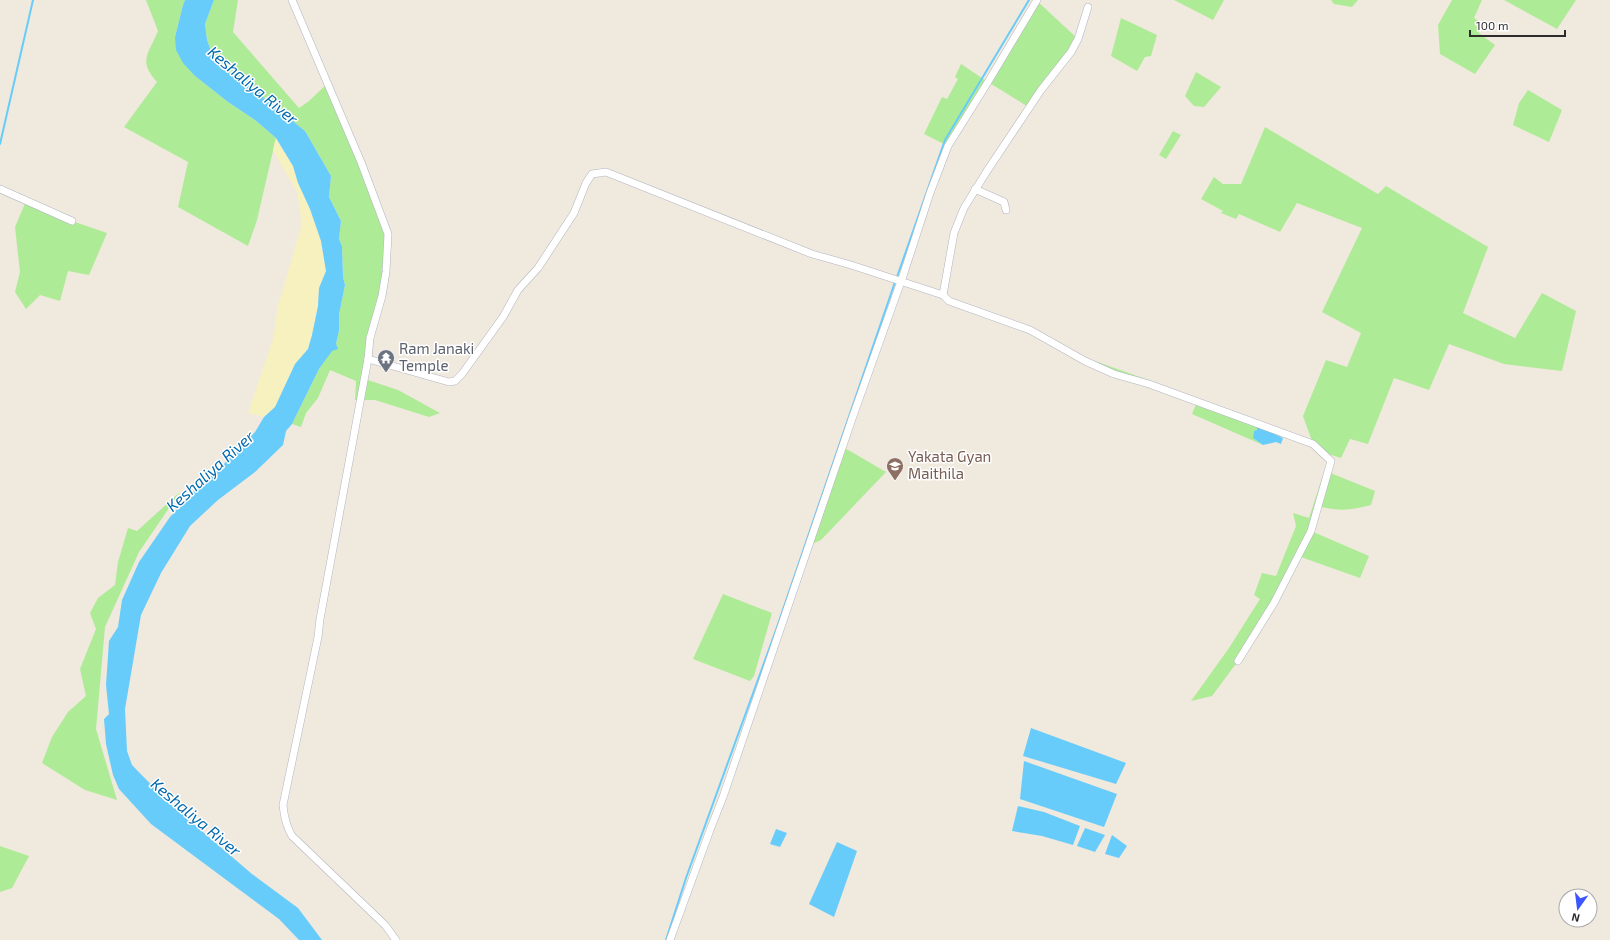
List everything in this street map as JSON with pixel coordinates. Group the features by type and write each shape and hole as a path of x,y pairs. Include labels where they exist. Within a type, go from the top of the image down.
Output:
{"street":[{"path":"292,0 361,162 388,234 386,272 382,296 370,338 368,359 320,619 318,637 283,805 284,818 292,836 385,925 396,940"},
{"path":"670,940 723,797 930,193 948,146 988,82 1036,0"},
{"path":"943,296 954,234 959,218 975,189 1042,90 1071,52 1078,39 1088,7"},
{"path":"368,359 448,382 455,381 462,374 503,317 518,290 538,268 574,213 586,183 592,174 606,172 812,254 900,281 943,296 949,301 1030,330 1085,362 1114,374 1150,384 1312,444 1331,461 1311,531 1274,603 1238,661"},
{"path":"0,189 72,221"},
{"path":"975,189 1004,202 1006,210"}],"green space":[{"path":"146,0 185,0 175,37 195,76 228,102 255,120 276,138 257,220 248,246 178,207 188,162 124,127 157,82 151,75 146,63 148,52 158,31"},
{"path":"214,0 238,0 233,32 299,108 309,101 328,83 388,234 386,272 368,359 368,380 398,390 440,413 429,417 375,400 355,400 356,381 330,370 318,398 306,413 301,427 292,424 319,369 336,344 339,331 339,315 345,285 343,277 342,246 339,239 341,221 329,197 331,176 305,131 294,122 287,113 264,98 257,88 233,76 220,66 213,56 207,40 205,24"},
{"path":"1036,0 1078,39 1030,108 988,82"},
{"path":"1174,0 1224,0 1213,20"},
{"path":"1331,0 1358,0 1352,7 1334,4"},
{"path":"1452,0 1482,0 1474,18 1482,23 1479,33 1495,45 1475,74 1440,54 1438,25"},
{"path":"1504,0 1576,0 1557,29"},
{"path":"1121,18 1157,35 1151,56 1145,57 1137,71 1111,56"},
{"path":"961,64 988,82 948,146 924,134 942,97 947,99 958,79 955,77"},
{"path":"1196,72 1221,87 1204,107 1194,106 1185,96"},
{"path":"1528,90 1562,110 1549,142 1513,125 1519,103"},
{"path":"1265,127 1378,194 1386,186 1488,247 1463,313 1515,338 1542,293 1576,311 1562,371 1504,364 1449,344 1429,390 1394,378 1368,444 1350,439 1341,458 1322,452 1313,444 1303,416 1326,360 1347,367 1361,333 1322,312 1362,228 1297,203 1280,232 1239,214 1236,219 1221,213 1223,211 1201,199 1214,177 1223,184 1241,184"},
{"path":"1173,131 1181,135 1166,159 1159,155"},
{"path":"26,201 72,221 107,233 89,275 68,271 60,301 40,295 26,309 15,292 20,272 15,227"},
{"path":"1095,361 1151,381 1149,384 1094,365"},
{"path":"1197,402 1256,423 1257,430 1253,438 1263,445 1192,414"},
{"path":"843,447 886,472 821,540 810,545"},
{"path":"1328,472 1375,491 1371,505 1345,510 1318,506 1311,531 1369,556 1360,578 1298,556 1238,661 1212,696 1191,701 1229,648 1260,599 1254,595 1262,573 1276,576 1296,526 1293,513 1309,518 1322,478 1326,479"},
{"path":"180,492 139,552 105,627 96,729 117,800 85,790 42,763 52,737 68,712 86,696 80,669 96,629 90,613 98,598 115,585 118,562 128,528 137,531"},
{"path":"723,594 772,613 754,676 750,681 693,659"},
{"path":"0,846 29,856 12,888 0,892"}],"sand":[{"path":"276,138 293,166 298,183 310,209 321,241 326,271 319,288 318,306 308,349 295,364 275,407 264,417 248,413 273,339 278,306 302,224 297,192 273,150"}],"water":[{"path":"185,0 214,0 205,24 207,40 213,56 220,66 233,76 257,88 264,98 288,114 294,122 305,131 331,176 329,197 341,221 339,239 342,246 343,277 345,285 339,315 339,331 336,344 338,349 332,351 319,369 292,424 286,431 283,445 255,472 218,500 190,526 161,573 141,615 125,709 127,751 132,765 169,803 252,874 298,908 322,940 299,940 279,919 151,824 119,789 113,775 106,744 104,719 109,714 106,685 109,641 118,627 122,600 139,562 170,517 194,491 222,466 255,432 264,417 275,407 295,364 308,349 318,306 319,288 326,271 321,241 310,209 298,183 293,166 276,138 255,120 228,102 195,76 183,63 176,50 175,37"},
{"path":"1256,423 1270,429 1273,433 1283,438 1281,444 1276,442 1263,445 1253,438 1254,431 1257,430"},
{"path":"1031,728 1126,763 1116,784 1023,756"},
{"path":"1024,761 1117,794 1104,827 1020,799"},
{"path":"1018,806 1044,812 1080,826 1073,845 1042,836 1012,831"},
{"path":"1085,828 1105,835 1095,852 1077,846"},
{"path":"776,829 787,833 780,847 770,844"},
{"path":"1112,835 1127,846 1119,858 1105,854"},
{"path":"837,842 857,851 834,917 809,904"}],"waterway":[{"path":"0,144 33,0"},
{"path":"897,277 945,140 1029,0"},
{"path":"666,940 686,878 776,630 895,282"}],"place":[{"name":"Ram Janaki Temple","path":"386,373"},
{"name":"Yakata Gyan Maithila","path":"895,481"}],"water label":[{"name":"Keshaliya River","path":"253,85"},
{"name":"Keshaliya River","path":"210,471"},
{"name":"Keshaliya River","path":"196,817"}]}
